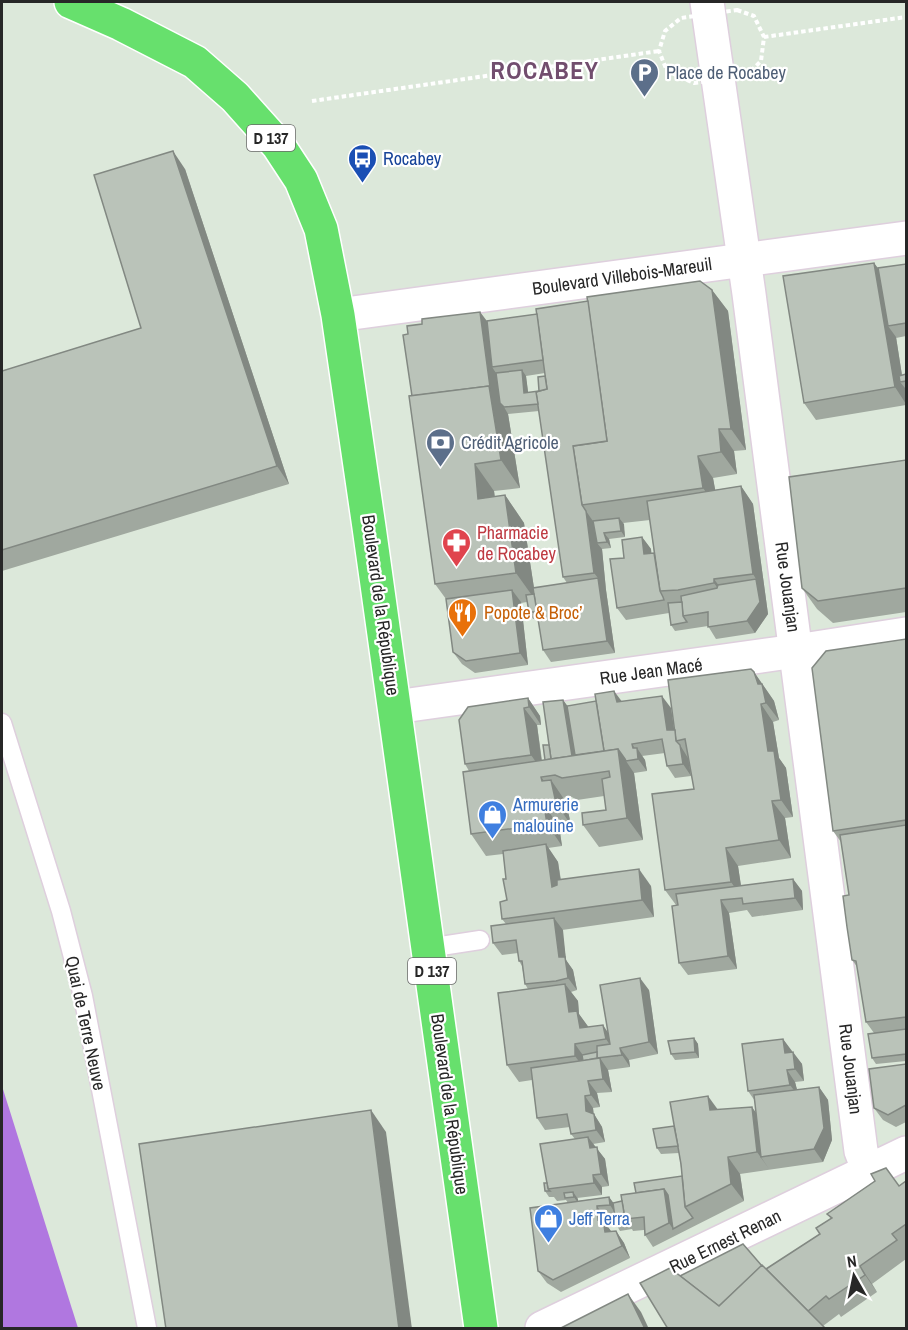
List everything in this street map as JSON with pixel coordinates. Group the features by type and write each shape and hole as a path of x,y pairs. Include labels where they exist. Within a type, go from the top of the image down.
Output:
{"main road":[{"name":"Boulevard de la République","path":"71,2 121,24 195,62 235,97 278,145 301,180 321,229 338,315 481,1329"}],"street":[{"name":"Rue Jouanjan","path":"707,2 744,260 861,1151 868,1172"},
{"name":"Boulevard Villebois-Mareuil","path":"338,315 906,238"},
{"name":"Rue Jean Macé","path":"395,707 906,634"},
{"name":"Rue Ernest Renan","path":"542,1329 906,1153"}],"lane":[{"name":"Quai de Terre Neuve","path":"2,723 61,911 83,996 147,1329"},
{"path":"428,948 480,940"}],"path":[{"path":"764,37 906,17"},
{"path":"312,101 659,51"}],"shaded area":[{"path":"2,1086 78,1328 2,1328"}],"building":[{"path":"173,151 277,466 2,550 2,371 141,328 94,175"},
{"path":"874,263 895,387 804,403 783,276"},
{"path":"906,264 906,323 888,326 878,268"},
{"path":"700,281 712,290 731,429 719,429 721,452 698,456 703,488 582,505 573,446 607,441 587,297"},
{"path":"588,301 607,441 573,446 582,505 586,511 594,573 563,577 536,392 547,389 536,309"},
{"path":"480,312 490,387 412,396 403,335 408,334 407,326 422,324 422,319"},
{"path":"537,314 543,360 492,367 487,321"},
{"path":"522,370 524,393 539,391 536,392 538,404 504,407 500,403 496,373"},
{"path":"906,374 906,381 900,382 899,376"},
{"path":"545,376 547,389 539,391 538,377"},
{"path":"489,386 501,460 475,464 478,499 505,495 516,573 435,584 409,396"},
{"path":"906,460 906,588 818,601 802,588 789,477"},
{"path":"741,486 753,574 714,579 714,583 678,590 660,591 647,501"},
{"path":"619,518 621,531 604,533 607,542 597,543 593,521"},
{"path":"642,537 644,554 654,553 660,591 664,600 617,608 610,559 624,558 622,540"},
{"path":"598,578 607,641 543,650 533,588"},
{"path":"756,579 760,602 747,621 708,627 708,612 683,616 681,596 717,588 718,585"},
{"path":"512,590 520,653 466,661 453,652 446,599"},
{"path":"534,594 537,612 529,612 526,595"},
{"path":"682,602 683,616 687,622 671,625 668,603"},
{"path":"906,639 906,820 833,831 812,668 826,651"},
{"path":"751,669 758,684 762,684 766,703 761,704 768,751 774,751 781,800 772,801 779,840 726,848 731,882 665,890 652,794 694,789 685,739 676,741 668,680"},
{"path":"614,691 617,702 662,696 667,730 675,730 683,764 667,766 662,739 632,744 633,748 637,748 638,759 626,761 618,749 604,751 595,694"},
{"path":"528,698 529,707 524,708 531,755 465,764 459,720 468,707"},
{"path":"563,700 572,756 551,759 543,702"},
{"path":"596,701 604,751 575,755 567,706"},
{"path":"543,745 549,745 551,759 545,760"},
{"path":"618,749 627,818 583,825 582,813 606,810 602,779 610,777 609,771 562,778 555,775 541,777 542,781 551,780 556,803 544,805 547,824 471,834 463,772"},
{"path":"906,825 906,1017 866,1022 856,961 852,960 847,927 843,896 849,895 840,835"},
{"path":"546,844 552,887 557,885 557,880 639,869 642,900 502,919 500,902 507,900 503,879 506,879 503,851"},
{"path":"793,879 795,898 743,904 742,898 721,900 728,956 679,963 672,906 678,905 676,894"},
{"path":"554,918 559,957 565,957 568,978 525,984 516,940 493,943 491,926"},
{"path":"640,978 649,1042 620,1048 622,1055 597,1058 597,1046 610,1044 600,985"},
{"path":"565,984 569,1012 577,1011 580,1028 603,1025 606,1039 575,1044 575,1056 507,1065 498,993"},
{"path":"906,1029 906,1054 872,1058 868,1034"},
{"path":"694,1038 695,1052 671,1054 668,1041"},
{"path":"783,1039 785,1053 793,1052 795,1069 787,1070 790,1085 748,1091 742,1044"},
{"path":"597,1052 597,1058 583,1061 582,1055"},
{"path":"600,1058 603,1079 588,1081 591,1095 585,1096 586,1111 594,1114 596,1130 571,1134 567,1114 537,1118 531,1068"},
{"path":"906,1064 906,1105 888,1115 874,1108 869,1069"},
{"path":"819,1087 824,1128 814,1149 761,1157 754,1095"},
{"path":"708,1096 710,1110 752,1107 757,1152 728,1157 731,1184 685,1207 681,1164 670,1102"},
{"path":"371,1110 399,1329 166,1329 139,1144"},
{"path":"674,1126 678,1146 657,1148 653,1129"},
{"path":"588,1137 590,1148 597,1147 601,1174 593,1175 594,1183 548,1189 540,1144"},
{"path":"886,1168 899,1186 906,1181 906,1224 892,1234 897,1240 860,1266 865,1275 829,1299 826,1296 808,1311 766,1269 820,1234 816,1228 832,1218 827,1214 875,1181 871,1174"},
{"path":"682,1176 685,1207 693,1218 673,1229 668,1195 664,1189 636,1193 634,1183"},
{"path":"544,1183 547,1183 550,1191 545,1191"},
{"path":"664,1189 669,1223 645,1235 644,1217 625,1219 621,1195"},
{"path":"573,1192 574,1197 565,1198 564,1193"},
{"path":"609,1197 610,1205 597,1206 598,1220 603,1219 605,1232 616,1231 622,1246 553,1280 538,1271 530,1208"},
{"path":"622,1201 627,1223 616,1224 613,1203"},
{"path":"743,1244 762,1266 719,1306 680,1276"},
{"path":"762,1265 826,1329 668,1329 640,1283 670,1268 719,1306"},
{"path":"628,1294 645,1329 559,1329"}],"place":[{"name":"Place de Rocabey","path":"645,98"},
{"name":"Rocabey","path":"362,184"},
{"name":"Crédit Agricole","path":"440,468"},
{"name":"Pharmacie de Rocabey","path":"456,568"},
{"name":"Popote & Broc’","path":"463,638"},
{"name":"Armurerie malouine","path":"492,840"},
{"name":"Jeff Terra","path":"548,1244"}],"district":[{"name":"ROCABEY","path":"545,70"}]}
